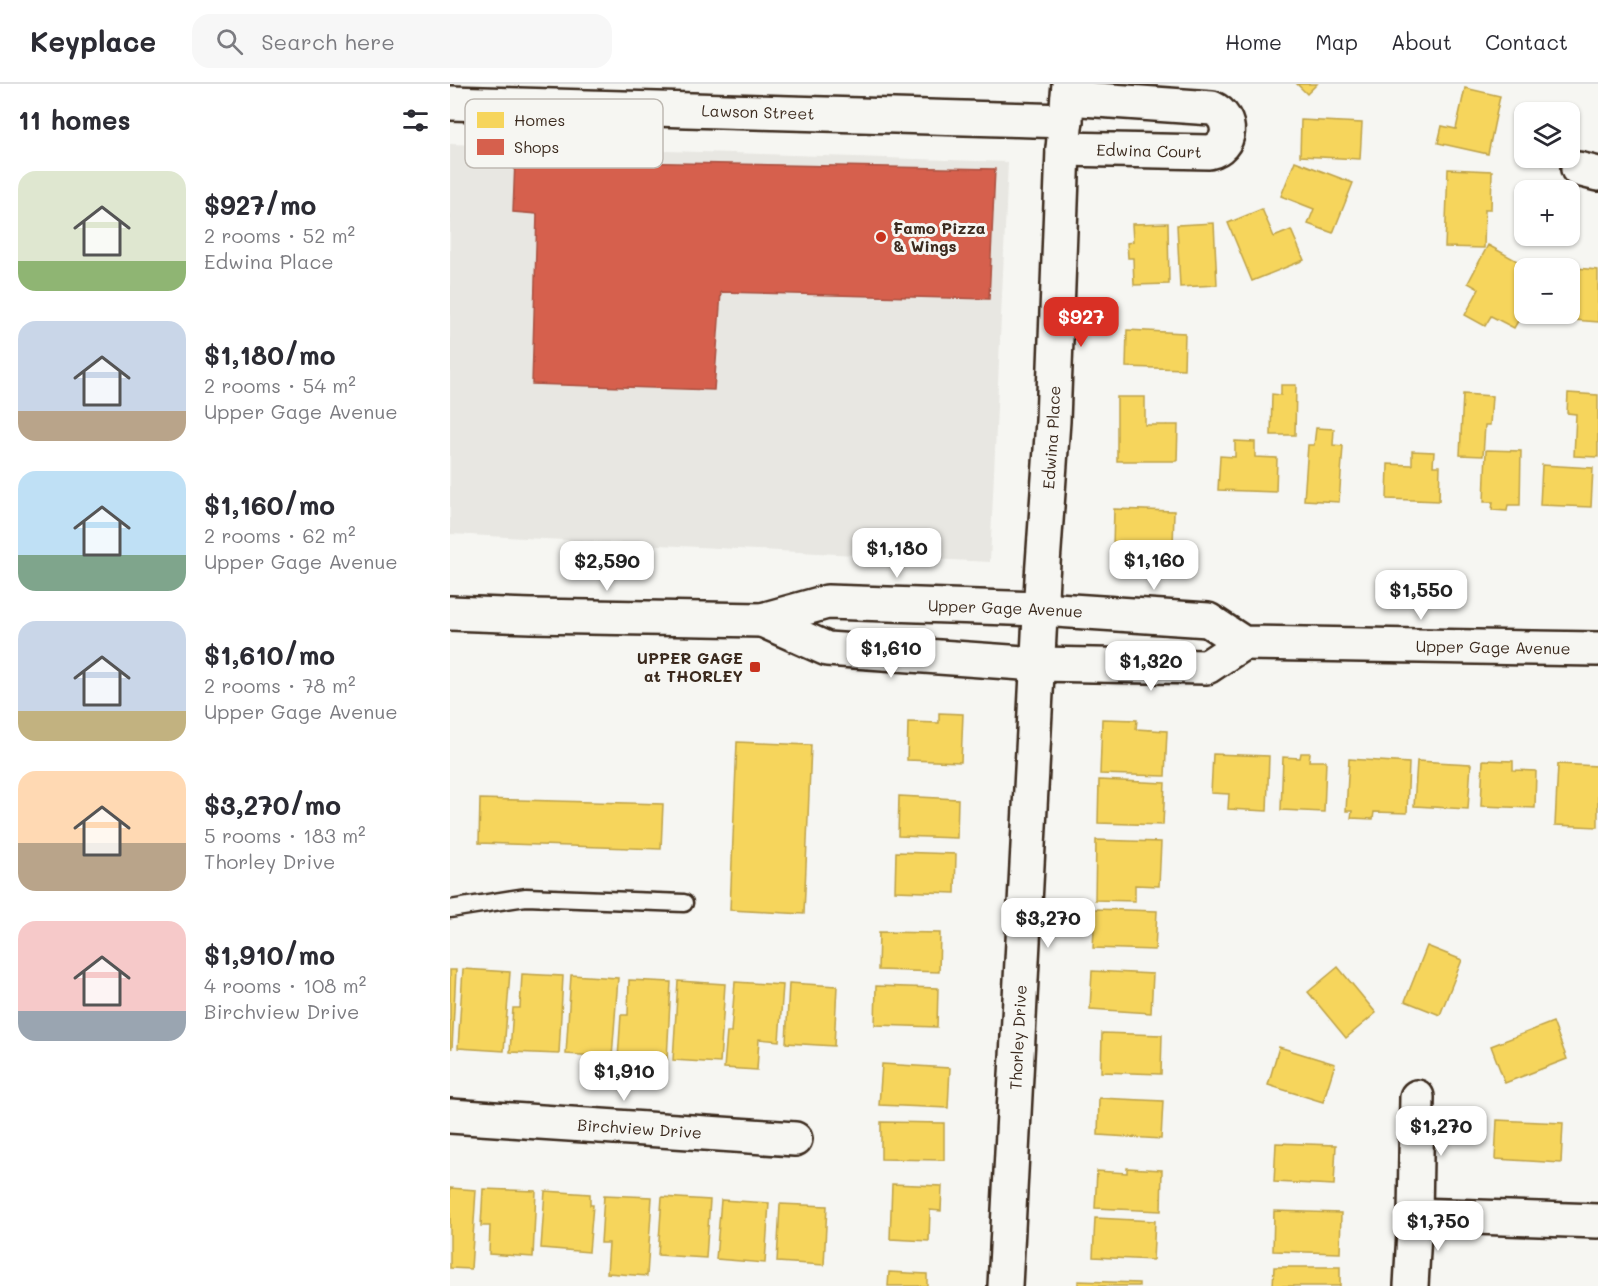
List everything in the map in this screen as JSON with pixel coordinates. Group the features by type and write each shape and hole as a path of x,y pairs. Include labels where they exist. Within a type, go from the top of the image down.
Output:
{"street":[{"name":"Lawson Street","path":"547,99 644,96 1066,113"},
{"name":"Lawson Street","path":"450,102 465,102"},
{"name":"Edwina Place","path":"1041,609 1053,422 1066,113"},
{"name":"Upper Gage Avenue","path":"450,613 762,620 827,602 1041,609 1208,620 1243,643 1598,649"},
{"name":"Thorley Drive","path":"1005,1286 1041,609"},
{"name":"Upper Gage Avenue","path":"762,620 827,649 1037,664 1207,667 1243,643"},
{"path":"1411,1286 1417,1097"},
{"name":"Birchview Drive","path":"450,1116 795,1139"},
{"path":"1415,1215 1598,1221"}],"lane":[{"path":"450,909 526,897 684,903"}],"shaded area":[{"path":"450,144 465,144 465,168 663,168 663,151 1008,162 990,562 450,534"}],"building: Homes":[{"path":"1297,84 1317,84 1307,94"},
{"path":"1465,88 1500,96 1488,154 1438,143 1442,126 1456,129"},
{"path":"1301,120 1362,123 1360,159 1300,156"},
{"path":"1295,161 1353,183 1333,233 1308,224 1314,209 1281,196"},
{"path":"1448,169 1492,171 1491,209 1485,209 1484,248 1445,247"},
{"path":"1262,209 1274,237 1291,230 1304,260 1252,281 1228,223"},
{"path":"1168,223 1169,284 1134,285 1133,258 1128,258 1127,243 1133,242 1132,224"},
{"path":"1214,223 1217,285 1180,287 1177,225"},
{"path":"1488,245 1514,259 1514,324 1516,324 1514,328 1491,316 1485,326 1465,315 1479,289 1468,283"},
{"path":"1580,268 1598,270 1598,322 1580,321"},
{"path":"1127,330 1185,333 1184,369 1126,367"},
{"path":"1281,385 1296,385 1295,435 1271,435 1272,394 1281,395"},
{"path":"1568,393 1598,395 1598,457 1574,456 1576,414 1567,413"},
{"path":"1463,394 1492,396 1490,425 1485,425 1483,456 1460,455"},
{"path":"1117,397 1145,397 1145,425 1178,425 1177,461 1117,461"},
{"path":"1316,428 1334,429 1333,445 1343,446 1339,502 1304,500 1308,445 1314,445"},
{"path":"1235,441 1255,442 1255,457 1277,458 1276,492 1218,490 1220,456 1235,457"},
{"path":"1486,450 1521,451 1520,505 1508,505 1507,511 1492,510 1493,502 1484,502"},
{"path":"1412,451 1434,452 1433,466 1440,466 1439,501 1387,499 1388,464 1412,465"},
{"path":"1542,465 1593,468 1591,507 1540,505"},
{"path":"1114,509 1174,511 1173,547 1113,546"},
{"path":"939,713 963,714 961,762 907,760 908,722 939,723"},
{"path":"1102,719 1137,720 1136,729 1167,731 1165,776 1100,774"},
{"path":"737,742 811,745 804,914 730,910"},
{"path":"1301,753 1310,753 1309,761 1326,761 1324,812 1281,810 1283,757 1300,758"},
{"path":"1213,754 1269,756 1267,811 1228,809 1229,794 1211,793"},
{"path":"1349,759 1409,763 1407,813 1374,812 1373,819 1351,818 1352,811 1346,811"},
{"path":"1483,760 1513,761 1513,770 1536,771 1535,808 1481,806"},
{"path":"1417,761 1471,764 1468,809 1414,806"},
{"path":"1558,764 1598,766 1598,827 1555,825"},
{"path":"1099,780 1165,783 1163,825 1098,823"},
{"path":"899,796 958,799 957,838 898,836"},
{"path":"480,799 663,804 661,849 479,843"},
{"path":"1096,840 1161,842 1159,886 1135,885 1135,901 1095,900"},
{"path":"896,852 956,854 955,893 895,891"},
{"path":"1095,909 1157,911 1155,950 1093,948"},
{"path":"879,932 940,933 939,972 878,970"},
{"path":"1427,946 1462,960 1440,1015 1405,1001"},
{"path":"1338,967 1376,1013 1346,1038 1308,992"},
{"path":"463,969 510,972 504,1051 458,1048"},
{"path":"450,970 456,970 452,1048 450,1048"},
{"path":"1092,971 1153,974 1151,1013 1090,1009"},
{"path":"522,974 563,976 559,1054 510,1052 513,1008 520,1008"},
{"path":"571,975 618,978 612,1057 566,1054"},
{"path":"629,980 671,982 667,1060 618,1058 621,1015 628,1015"},
{"path":"678,981 725,984 720,1063 673,1060"},
{"path":"735,982 783,985 779,1041 759,1039 757,1070 724,1068 727,1032 731,1032"},
{"path":"789,983 837,986 834,1046 786,1043"},
{"path":"876,986 938,988 937,1027 875,1025"},
{"path":"1553,1022 1567,1059 1505,1083 1491,1046"},
{"path":"1102,1033 1162,1035 1161,1074 1101,1072"},
{"path":"1279,1047 1335,1064 1323,1102 1268,1085"},
{"path":"882,1064 950,1068 948,1108 879,1105"},
{"path":"1099,1098 1163,1101 1161,1139 1098,1135"},
{"path":"1497,1120 1563,1123 1561,1163 1495,1159"},
{"path":"881,1122 944,1123 944,1160 881,1159"},
{"path":"1276,1143 1336,1145 1334,1185 1274,1182"},
{"path":"1127,1168 1162,1170 1161,1211 1095,1208 1097,1171 1127,1173"},
{"path":"892,1184 942,1186 941,1211 930,1210 929,1241 890,1239"},
{"path":"450,1188 476,1190 471,1269 450,1268"},
{"path":"483,1189 536,1191 533,1257 489,1254 490,1226 481,1226"},
{"path":"545,1191 590,1194 590,1205 593,1205 589,1252 541,1248"},
{"path":"604,1195 652,1197 647,1276 607,1273 609,1243 601,1243"},
{"path":"662,1197 710,1200 706,1258 658,1255"},
{"path":"721,1200 769,1203 765,1263 716,1259"},
{"path":"780,1204 827,1206 824,1265 777,1262"},
{"path":"1274,1211 1341,1213 1340,1253 1273,1251"},
{"path":"1095,1218 1155,1221 1153,1260 1093,1257"},
{"path":"1274,1267 1340,1267 1340,1286 1273,1286"},
{"path":"889,1272 927,1274 927,1286 888,1286"},
{"path":"1078,1281 1139,1283 1139,1286 1078,1286"}],"building: Shops":[{"path":"663,163 995,169 989,299 721,292 714,390 532,384 537,214 513,212 515,168 663,168"}],"place":[{"name":"Famo Pizza & Wings","path":"881,237"},
{"name":"UPPER GAGE at THORLEY","path":"755,667"}]}
